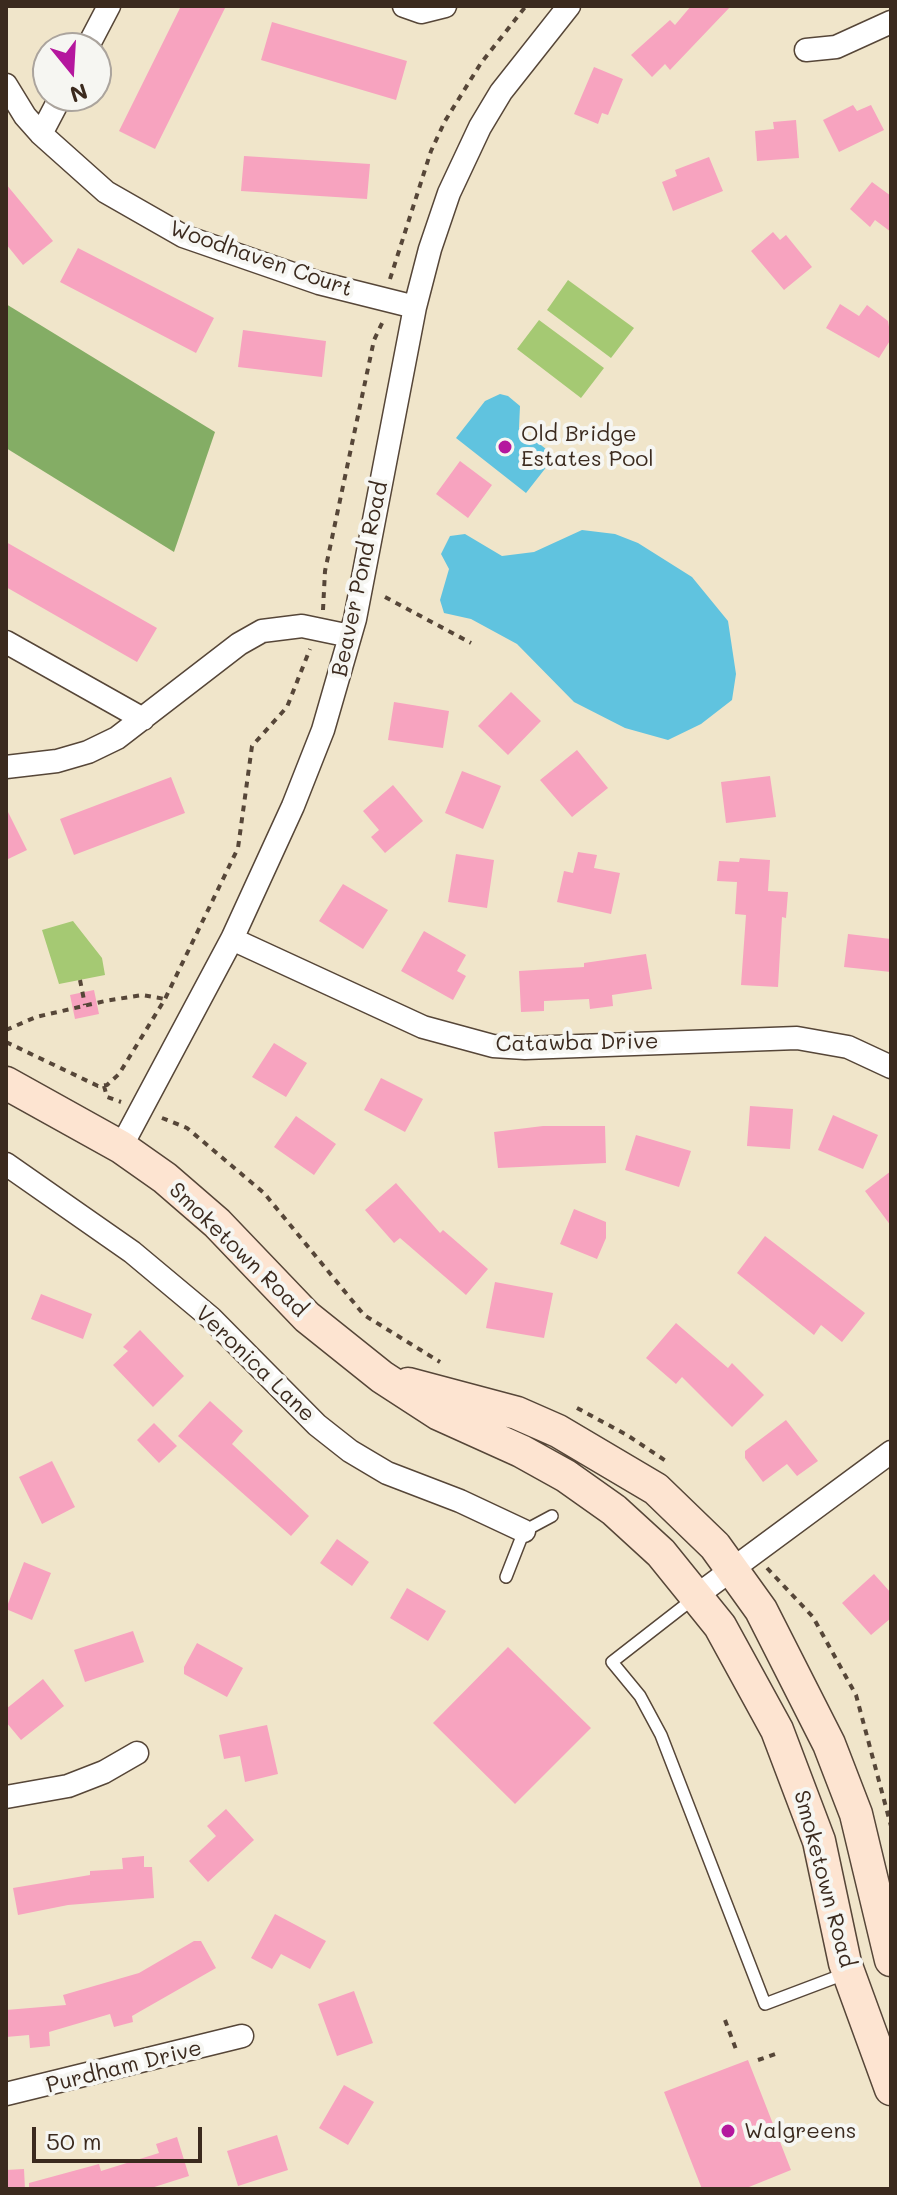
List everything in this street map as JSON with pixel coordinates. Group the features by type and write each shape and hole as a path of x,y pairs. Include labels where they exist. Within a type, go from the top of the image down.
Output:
{"main road":[{"name":"Smoketown Road","path":"6,1083 121,1147 217,1223 307,1317 382,1377 439,1414 521,1451 566,1476 614,1510 661,1553 720,1626 747,1673 797,1779 819,1841 849,1973 891,2089"},
{"name":"Smoketown Road","path":"382,1377 517,1413 608,1457 680,1508 734,1570 797,1676 829,1744 856,1814 891,1960"}],"street":[{"path":"95,32 109,6"},
{"path":"404,6 421,12 445,6"},
{"name":"Beaver Pond Road","path":"121,1147 232,939 293,806 323,730 350,636 415,307 449,193 480,127 530,53 569,6"},
{"path":"806,50 836,47 891,22"},
{"name":"Woodhaven Court","path":"6,85 25,116 41,134 106,192 183,236 319,283 415,307"},
{"path":"41,134 53,112"},
{"path":"6,767 57,761 88,752 143,719 239,644 262,631 302,626 350,636"},
{"path":"6,642 143,719"},
{"name":"Catawba Drive","path":"232,939 423,1027 477,1043 525,1048 797,1038 848,1047 891,1067"},
{"name":"Veronica Lane","path":"6,1164 132,1252 211,1318 317,1425 350,1451 387,1473 460,1501 524,1531"},
{"path":"696,1596 891,1452"},
{"path":"6,1797 68,1786 137,1753"},
{"name":"Purdham Drive","path":"6,2094 242,2036"}],"lane":[{"path":"506,1577 524,1531 552,1516"},
{"path":"696,1596 612,1662 640,1696 661,1735 765,2004 849,1973"}],"path":[{"path":"390,279 426,165 445,121 481,63 526,6"},
{"path":"323,609 325,571 374,340 383,325"},
{"path":"385,597 471,643"},
{"path":"104,1086 119,1074 165,999 238,848 252,746 287,707 310,649"},
{"path":"80,980 85,1005"},
{"path":"6,1030 36,1017 85,1005 134,996 165,999"},
{"path":"6,1042 104,1086"},
{"path":"104,1086 107,1097"},
{"path":"166,1120 187,1128 264,1193 364,1315 418,1351 451,1367"},
{"path":"567,1404 627,1435 677,1470"},
{"path":"777,1579 813,1617 856,1695 891,1826"},
{"path":"725,2020 737,2052"},
{"path":"758,2060 778,2053"}],"green space":[{"path":"568,280 634,328 611,358 547,310"},
{"path":"6,304 215,432 174,552 6,448"},
{"path":"539,320 604,368 581,398 517,349"},
{"path":"73,921 102,958 105,975 59,984 42,930"}],"water":[{"name":"Old Bridge Estates Pool","path":"500,394 508,396 520,406 519,428 555,456 526,493 456,438 485,401"},
{"path":"582,530 615,534 638,543 692,577 728,621 736,674 732,700 701,724 668,740 625,728 574,702 517,644 471,619 444,613 440,600 449,569 441,554 450,536 465,534 502,556 534,552"}],"building":[{"path":"181,6 226,6 155,149 119,131"},
{"path":"691,6 731,6 670,70 665,64 652,77 631,55 670,20 675,25"},
{"path":"272,22 407,61 396,100 261,60"},
{"path":"594,67 623,79 608,115 602,113 598,124 574,114"},
{"path":"853,105 857,111 871,105 884,130 839,152 823,120"},
{"path":"796,120 799,158 757,161 755,131 774,129 773,122"},
{"path":"244,156 370,164 367,199 241,191"},
{"path":"709,157 723,191 673,211 662,182 677,176 675,170"},
{"path":"872,182 891,196 891,232 875,220 870,227 850,209"},
{"path":"6,184 53,241 23,265 6,244"},
{"path":"773,232 780,240 786,235 812,267 784,290 751,251"},
{"path":"78,248 214,318 196,353 60,282"},
{"path":"840,304 859,316 867,305 888,321 891,339 879,358 826,328"},
{"path":"243,330 326,341 322,377 238,367"},
{"path":"460,461 492,485 468,518 436,494"},
{"path":"6,542 157,628 137,662 6,587"},
{"path":"511,692 541,721 508,755 478,726"},
{"path":"394,702 449,711 443,748 388,740"},
{"path":"577,750 608,788 572,817 540,780"},
{"path":"462,771 501,786 483,829 445,813"},
{"path":"770,776 776,817 726,823 721,782"},
{"path":"171,777 185,813 74,855 60,819"},
{"path":"393,785 423,821 385,853 371,837 379,830 363,811"},
{"path":"6,808 27,850 6,860"},
{"path":"578,852 597,855 594,868 620,873 611,914 557,902 564,871 573,873"},
{"path":"456,854 494,860 487,908 448,902"},
{"path":"740,858 770,860 768,891 788,892 786,918 782,917 778,987 741,985 746,915 735,914 737,882 717,881 719,861 739,862"},
{"path":"343,884 388,910 363,949 319,921"},
{"path":"424,931 466,955 457,971 466,976 453,1000 401,971"},
{"path":"848,934 891,939 891,972 844,967"},
{"path":"646,954 652,989 612,995 613,1006 590,1009 589,999 544,1001 544,1011 521,1012 519,971 584,967 584,963"},
{"path":"94,990 99,1014 75,1019 70,995"},
{"path":"274,1043 307,1063 286,1097 252,1077"},
{"path":"381,1078 423,1099 405,1132 364,1110"},
{"path":"750,1106 793,1109 790,1149 747,1146"},
{"path":"833,1115 878,1135 863,1169 818,1150"},
{"path":"296,1116 336,1144 314,1175 274,1147"},
{"path":"543,1126 605,1126 606,1163 498,1168 494,1132"},
{"path":"636,1135 691,1151 679,1187 625,1170"},
{"path":"891,1171 891,1226 865,1191"},
{"path":"396,1183 440,1233 443,1230 488,1269 466,1295 400,1238 394,1243 365,1210"},
{"path":"574,1209 606,1222 606,1238 597,1259 560,1244"},
{"path":"765,1236 865,1313 842,1342 821,1325 814,1335 737,1273"},
{"path":"495,1282 553,1293 544,1338 486,1328"},
{"path":"41,1294 92,1314 83,1339 31,1319"},
{"path":"676,1323 728,1368 732,1363 764,1395 732,1427 682,1377 676,1384 646,1358"},
{"path":"140,1330 184,1376 153,1407 113,1365 128,1351 123,1347"},
{"path":"210,1401 243,1431 232,1444 309,1516 291,1536 178,1436"},
{"path":"786,1420 818,1461 797,1476 787,1464 763,1482 745,1458 745,1451"},
{"path":"154,1423 177,1446 159,1463 137,1440"},
{"path":"52,1461 75,1507 42,1524 19,1477"},
{"path":"337,1539 369,1562 352,1586 320,1563"},
{"path":"24,1562 51,1573 32,1620 6,1609"},
{"path":"874,1574 891,1593 891,1618 871,1635 842,1603"},
{"path":"407,1588 446,1611 428,1641 390,1618"},
{"path":"133,1631 144,1662 85,1682 74,1650"},
{"path":"197,1643 243,1668 227,1697 184,1674 184,1667"},
{"path":"508,1647 591,1728 515,1804 433,1723"},
{"path":"43,1679 64,1706 21,1740 6,1722 6,1709"},
{"path":"267,1725 278,1774 245,1782 240,1756 224,1759 219,1735"},
{"path":"226,1809 254,1840 208,1882 189,1861 216,1836 207,1826"},
{"path":"144,1856 144,1867 152,1867 154,1898 68,1905 18,1915 13,1888 90,1875 90,1871 123,1869 122,1858"},
{"path":"275,1914 326,1941 310,1969 281,1954 272,1969 251,1958"},
{"path":"194,1941 201,1941 216,1968 132,2016 133,2022 114,2027 110,2014 49,2032 50,2046 30,2048 29,2035 6,2037 6,2010 66,2005 63,1995 139,1973"},
{"path":"354,1991 373,2043 337,2056 318,2004"},
{"name":"Walgreens","path":"748,2060 791,2170 744,2189 702,2189 664,2092"},
{"path":"344,2085 374,2102 348,2145 319,2128"},
{"path":"277,2135 288,2170 238,2186 227,2151"},
{"path":"177,2137 189,2176 148,2189 29,2189 29,2183 99,2164 101,2171 159,2153 156,2144"},
{"path":"24,2169 25,2189 6,2189 6,2170"}],"place":[{"name":"Old Bridge Estates Pool","path":"505,447"},
{"name":"Walgreens","path":"728,2131"}]}
